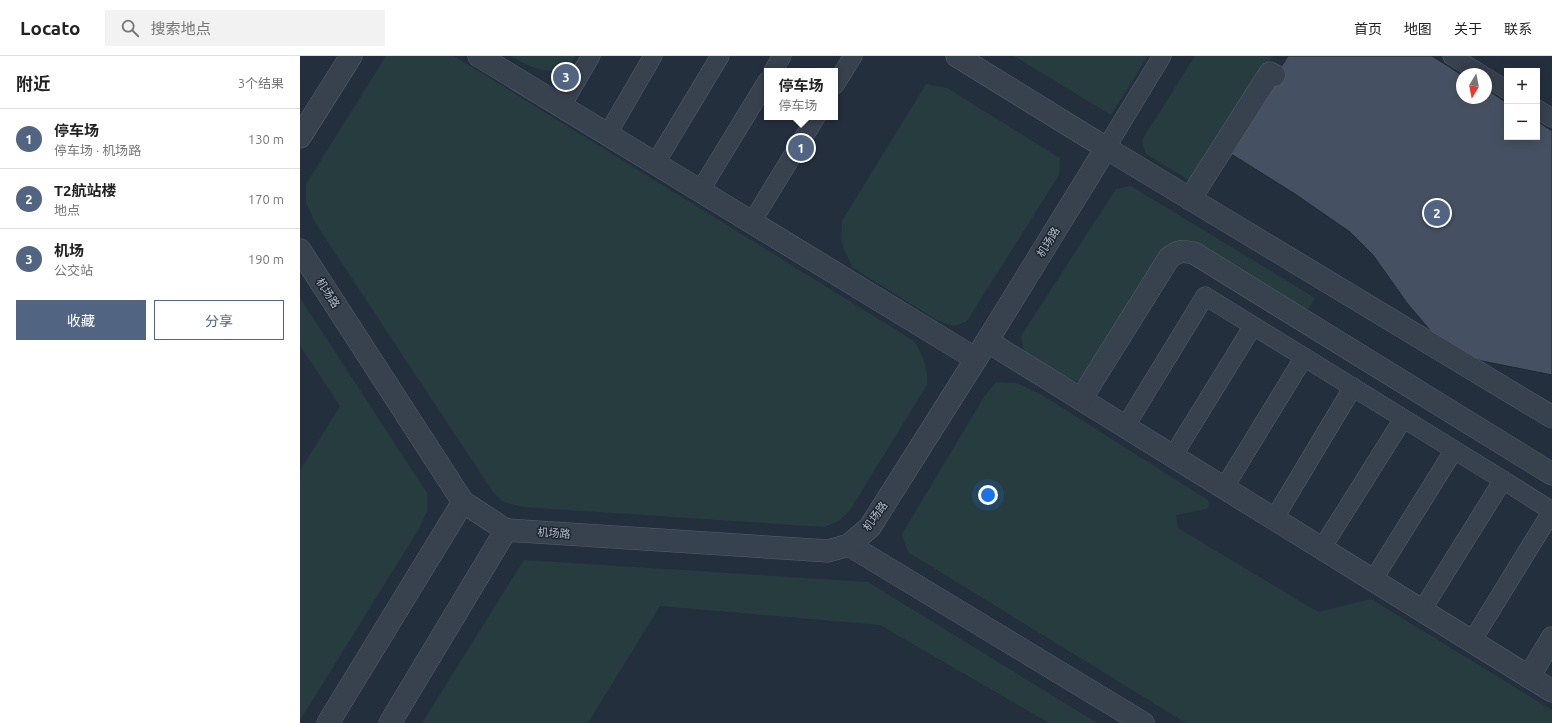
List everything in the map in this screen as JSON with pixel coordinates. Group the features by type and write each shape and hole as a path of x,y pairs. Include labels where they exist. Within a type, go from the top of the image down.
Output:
{"street":[{"path":"300,137 350,56"},
{"path":"478,56 752,222 982,350 1081,399 1552,691"},
{"path":"561,107 591,56"},
{"path":"607,135 653,56"},
{"path":"655,164 720,56"},
{"path":"775,68 782,56"},
{"path":"838,80 853,56"},
{"path":"957,56 1190,199 1552,417"},
{"path":"1106,148 1162,56"},
{"path":"1452,56 1471,68"},
{"path":"1190,199 1270,73 1274,75"},
{"path":"1492,81 1504,88"},
{"path":"700,191 764,86"},
{"path":"1540,111 1552,118"},
{"path":"752,222 814,120"},
{"name":"机场路","path":"506,530 828,551 849,545 870,527 982,350 1106,148"},
{"name":"机场路","path":"300,250 463,502"},
{"path":"1081,399 1170,258 1177,252 1187,251 1194,253 1552,474"},
{"path":"1125,427 1204,296 1503,480 1552,511 1472,641"},
{"path":"1173,456 1253,326"},
{"path":"1224,488 1304,358"},
{"path":"1274,519 1352,387"},
{"path":"1322,548 1404,419"},
{"path":"1373,580 1454,450"},
{"path":"1422,610 1503,480"},
{"path":"328,723 463,502 506,530 390,723"},
{"path":"849,545 1143,723"},
{"path":"1529,677 1552,638"}],"green space":[{"path":"386,56 454,56 914,341 920,352 927,372 927,385 850,510 839,521 824,527 523,507 503,502 493,492 316,224 306,203 306,184"},
{"path":"511,56 576,56 570,64 562,69 554,71 527,65"},
{"path":"1014,56 1148,56 1111,115"},
{"path":"1195,56 1273,56 1190,181 1146,154 1142,140"},
{"path":"926,84 947,88 1060,158 1059,175 967,321 958,325 950,325 935,319 852,267 841,239 842,221"},
{"path":"1131,186 1315,298 1305,314 1184,244 1081,381 1069,382 1028,356 1023,348 1021,336 1116,189"},
{"path":"300,298 427,493 427,511 419,529 300,720 300,471 340,406 300,345"},
{"path":"996,382 1017,383 1042,395 1208,500 1209,507 1206,509 1176,515 1178,528 1318,612 1371,599 1552,710 1552,723 1186,723 908,552 902,534 984,397"},
{"path":"524,560 868,582 1097,723 1049,723 880,625 660,606 588,723 422,723"}],"building":[{"path":"1288,56 1432,56 1456,71 1456,104 1492,104 1492,93 1504,101 1504,140 1540,140 1540,123 1552,131 1552,375 1482,361 1445,345 1407,303 1373,255 1350,232 1295,194 1228,152"}],"place":[{"name":"机场","path":"566,77"},
{"name":"停车场","path":"801,148"},
{"name":"T2航站楼","path":"1437,213"}]}
